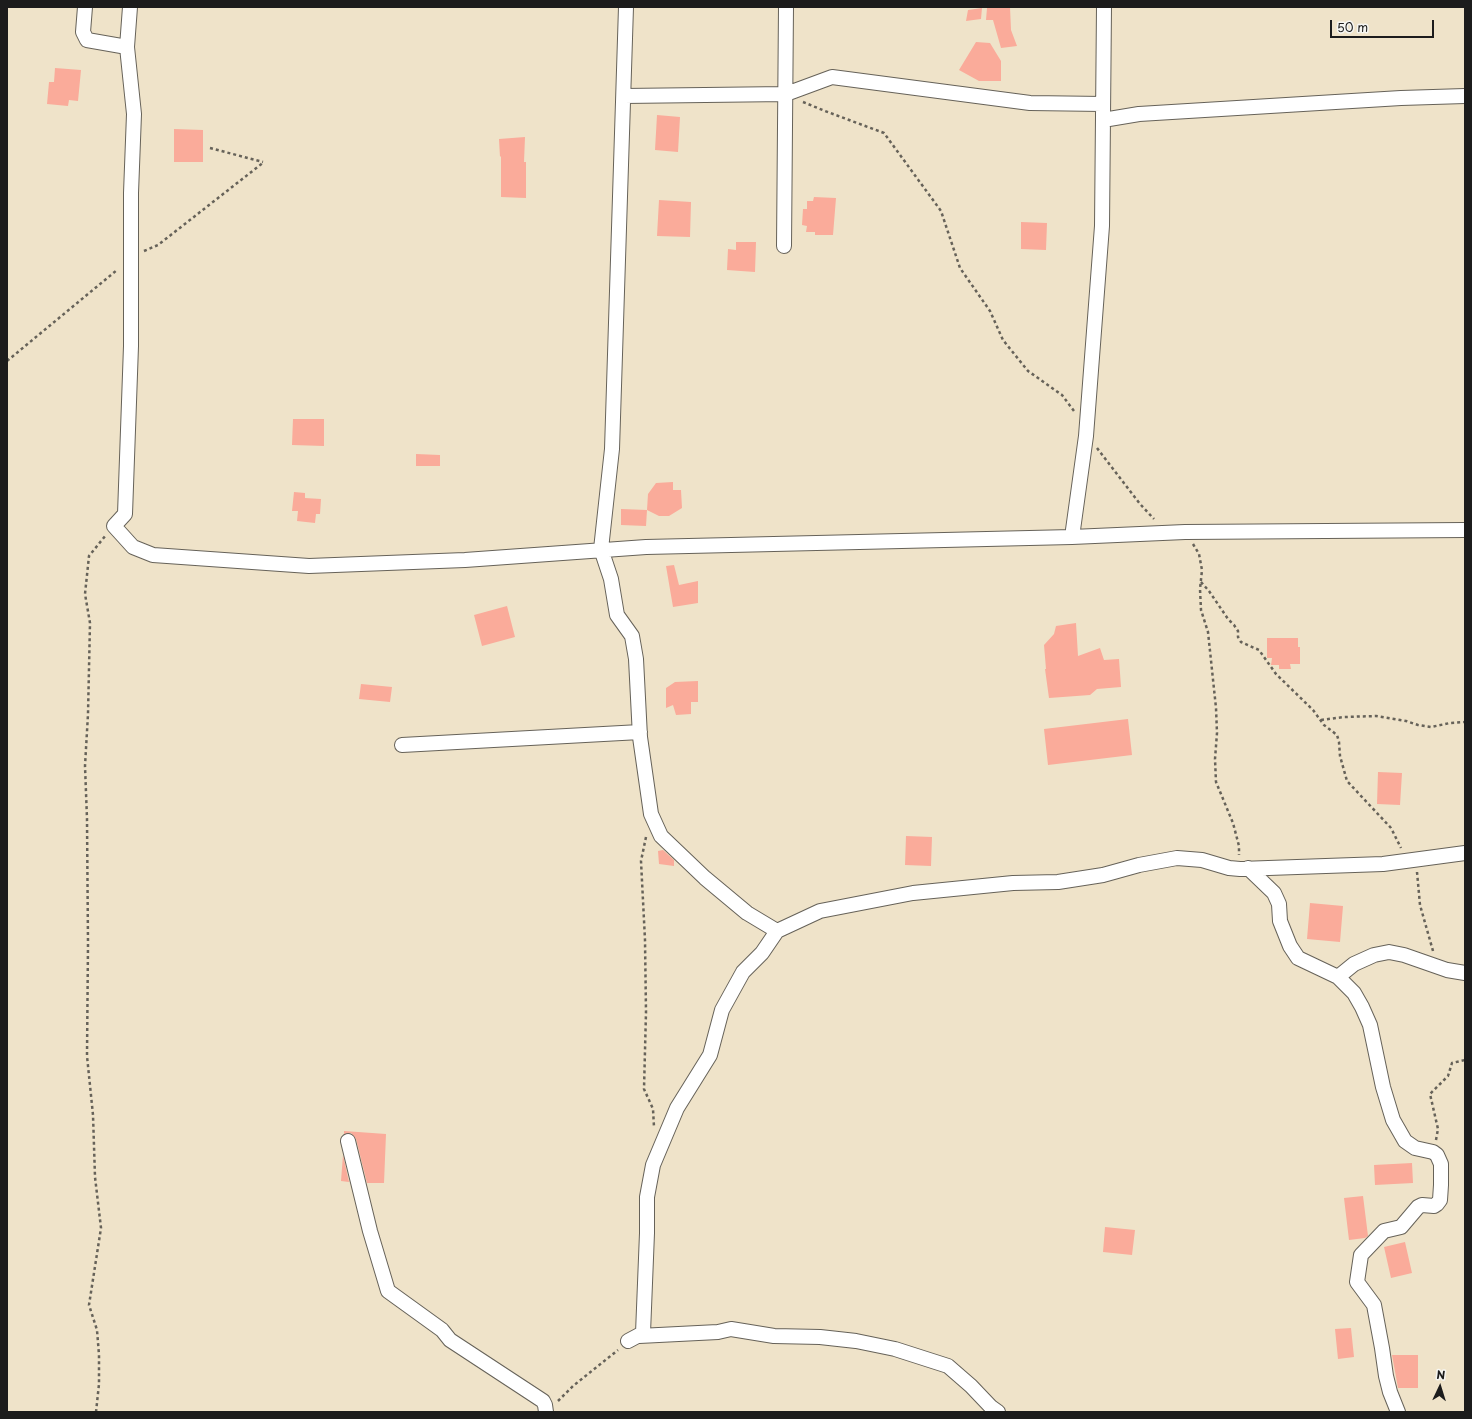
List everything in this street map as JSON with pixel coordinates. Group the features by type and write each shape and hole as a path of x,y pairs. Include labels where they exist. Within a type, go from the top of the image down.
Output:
{"street":[{"path":"85,7 84,32 87,40 127,47"},
{"path":"130,7 127,47 134,114 131,193 131,346 125,514 114,526 133,547 153,555 309,566 465,560 601,549 611,550 646,547 1072,538 1185,532 1465,530"},
{"path":"626,7 612,449 601,549 611,579 617,615 632,636 636,659 640,732 650,814 661,836 705,878 747,914 777,931"},
{"path":"784,246 786,7"},
{"path":"1072,538 1087,433 1102,226 1104,7"},
{"path":"624,96 786,94 832,77 1030,103 1103,104"},
{"path":"1103,120 1139,114 1393,98 1465,96"},
{"path":"402,745 640,732"},
{"path":"634,1338 643,1333 647,1197 653,1165 677,1108 710,1055 722,1010 743,972 762,953 777,931 820,911 914,892 1013,883 1058,882 1177,858 1202,860 1228,868 1244,868 1382,864 1465,853"},
{"path":"1244,868 1274,893 1279,904 1280,921 1290,946 1298,958 1338,978 1354,993 1370,1025 1383,1087 1393,1120 1405,1141 1415,1148 1433,1152 1437,1155 1441,1164 1442,1173 1440,1200 1434,1206 1418,1206 1401,1227 1384,1231 1360,1254 1357,1282 1374,1305 1386,1376 1398,1412"},
{"path":"1338,978 1354,964 1374,955 1389,952 1404,955 1447,970 1465,973"},
{"path":"348,1141 370,1231 388,1291 442,1330 450,1340 543,1401 546,1412"},
{"path":"634,1338 718,1332 731,1329 774,1336 820,1337 856,1341 894,1349 948,1366 972,1386 991,1407 998,1412"}],"path":[{"path":"786,94 825,111 884,133 941,210 960,268 990,311 1003,340 1028,371 1062,395 1102,454 1148,514 1169,533"},
{"path":"7,361 131,258 158,245 264,162 210,148"},
{"path":"96,1412 99,1384 99,1355 97,1330 89,1305 101,1228 95,1177 93,1114 87,1056 87,819 85,766 90,623 85,594 89,556 114,526"},
{"path":"1185,532 1199,554 1202,570 1200,610 1208,632 1216,708 1216,782 1233,823 1244,868"},
{"path":"1201,582 1209,590 1228,619 1234,625 1238,631 1238,637 1241,642 1260,650 1276,674 1313,710 1324,725 1337,735 1340,756 1347,781 1391,828 1412,860 1420,905 1432,944 1435,965"},
{"path":"1321,720 1344,717 1376,716 1431,727 1465,722"},
{"path":"650,814 641,861 645,940 646,1012 644,1089 653,1109 654,1131"},
{"path":"1433,1152 1438,1129 1430,1094 1448,1076 1452,1063 1465,1060"},
{"path":"558,1402 573,1386 634,1338"}],"building":[{"path":"1010,7 1011,30 1017,46 1001,48 993,20 986,20 987,8"},
{"path":"982,8 981,19 966,21 968,10"},
{"path":"976,42 990,43 1001,61 1001,81 979,81 959,70"},
{"path":"55,68 81,70 78,101 69,100 68,106 47,104 49,82 54,82"},
{"path":"657,115 680,117 678,152 655,150"},
{"path":"174,129 203,130 203,162 174,162"},
{"path":"525,137 524,162 526,162 526,198 501,197 501,156 500,157 499,139"},
{"path":"814,197 836,198 833,235 815,235 815,232 806,232 807,226 802,225 803,209 807,209 807,201 813,201"},
{"path":"659,200 691,202 690,237 657,236"},
{"path":"1021,222 1047,223 1046,250 1021,249"},
{"path":"736,242 756,242 755,272 727,270 728,249 736,250"},
{"path":"293,419 324,419 324,446 292,445"},
{"path":"416,454 440,455 440,466 416,466"},
{"path":"673,482 673,490 681,490 682,508 669,516 659,516 647,510 648,494 656,483"},
{"path":"294,492 305,493 305,498 321,499 320,514 316,514 315,523 297,521 298,511 292,511"},
{"path":"621,509 647,510 646,526 621,525"},
{"path":"674,565 679,585 698,581 698,603 673,607 666,566"},
{"path":"507,606 515,637 482,646 474,615"},
{"path":"1076,623 1078,656 1100,648 1104,660 1119,659 1121,687 1097,689 1090,695 1049,698 1045,669 1044,645 1054,634 1056,626"},
{"path":"1267,638 1298,638 1298,647 1300,647 1300,664 1290,664 1291,669 1279,669 1279,665 1271,665 1272,658 1267,658"},
{"path":"698,681 698,702 691,702 691,714 676,715 673,705 666,708 666,688 675,682"},
{"path":"361,684 392,687 390,702 359,699"},
{"path":"1128,719 1132,755 1048,765 1044,729"},
{"path":"1378,772 1402,773 1400,805 1377,804"},
{"path":"906,836 932,837 931,866 905,865"},
{"path":"663,850 674,860 674,866 659,864 658,851"},
{"path":"1310,903 1343,906 1340,942 1307,939"},
{"path":"344,1131 386,1134 384,1183 367,1183 356,1139 351,1133 344,1134"},
{"path":"343,1155 349,1182 341,1181"},
{"path":"1412,1163 1413,1183 1375,1185 1374,1165"},
{"path":"1363,1196 1368,1236 1365,1238 1349,1240 1344,1198"},
{"path":"1105,1227 1135,1230 1132,1255 1103,1252"},
{"path":"1405,1242 1412,1273 1391,1278 1384,1247"},
{"path":"1351,1328 1354,1357 1338,1359 1335,1329"},
{"path":"1392,1355 1418,1355 1418,1388 1398,1388"}]}
